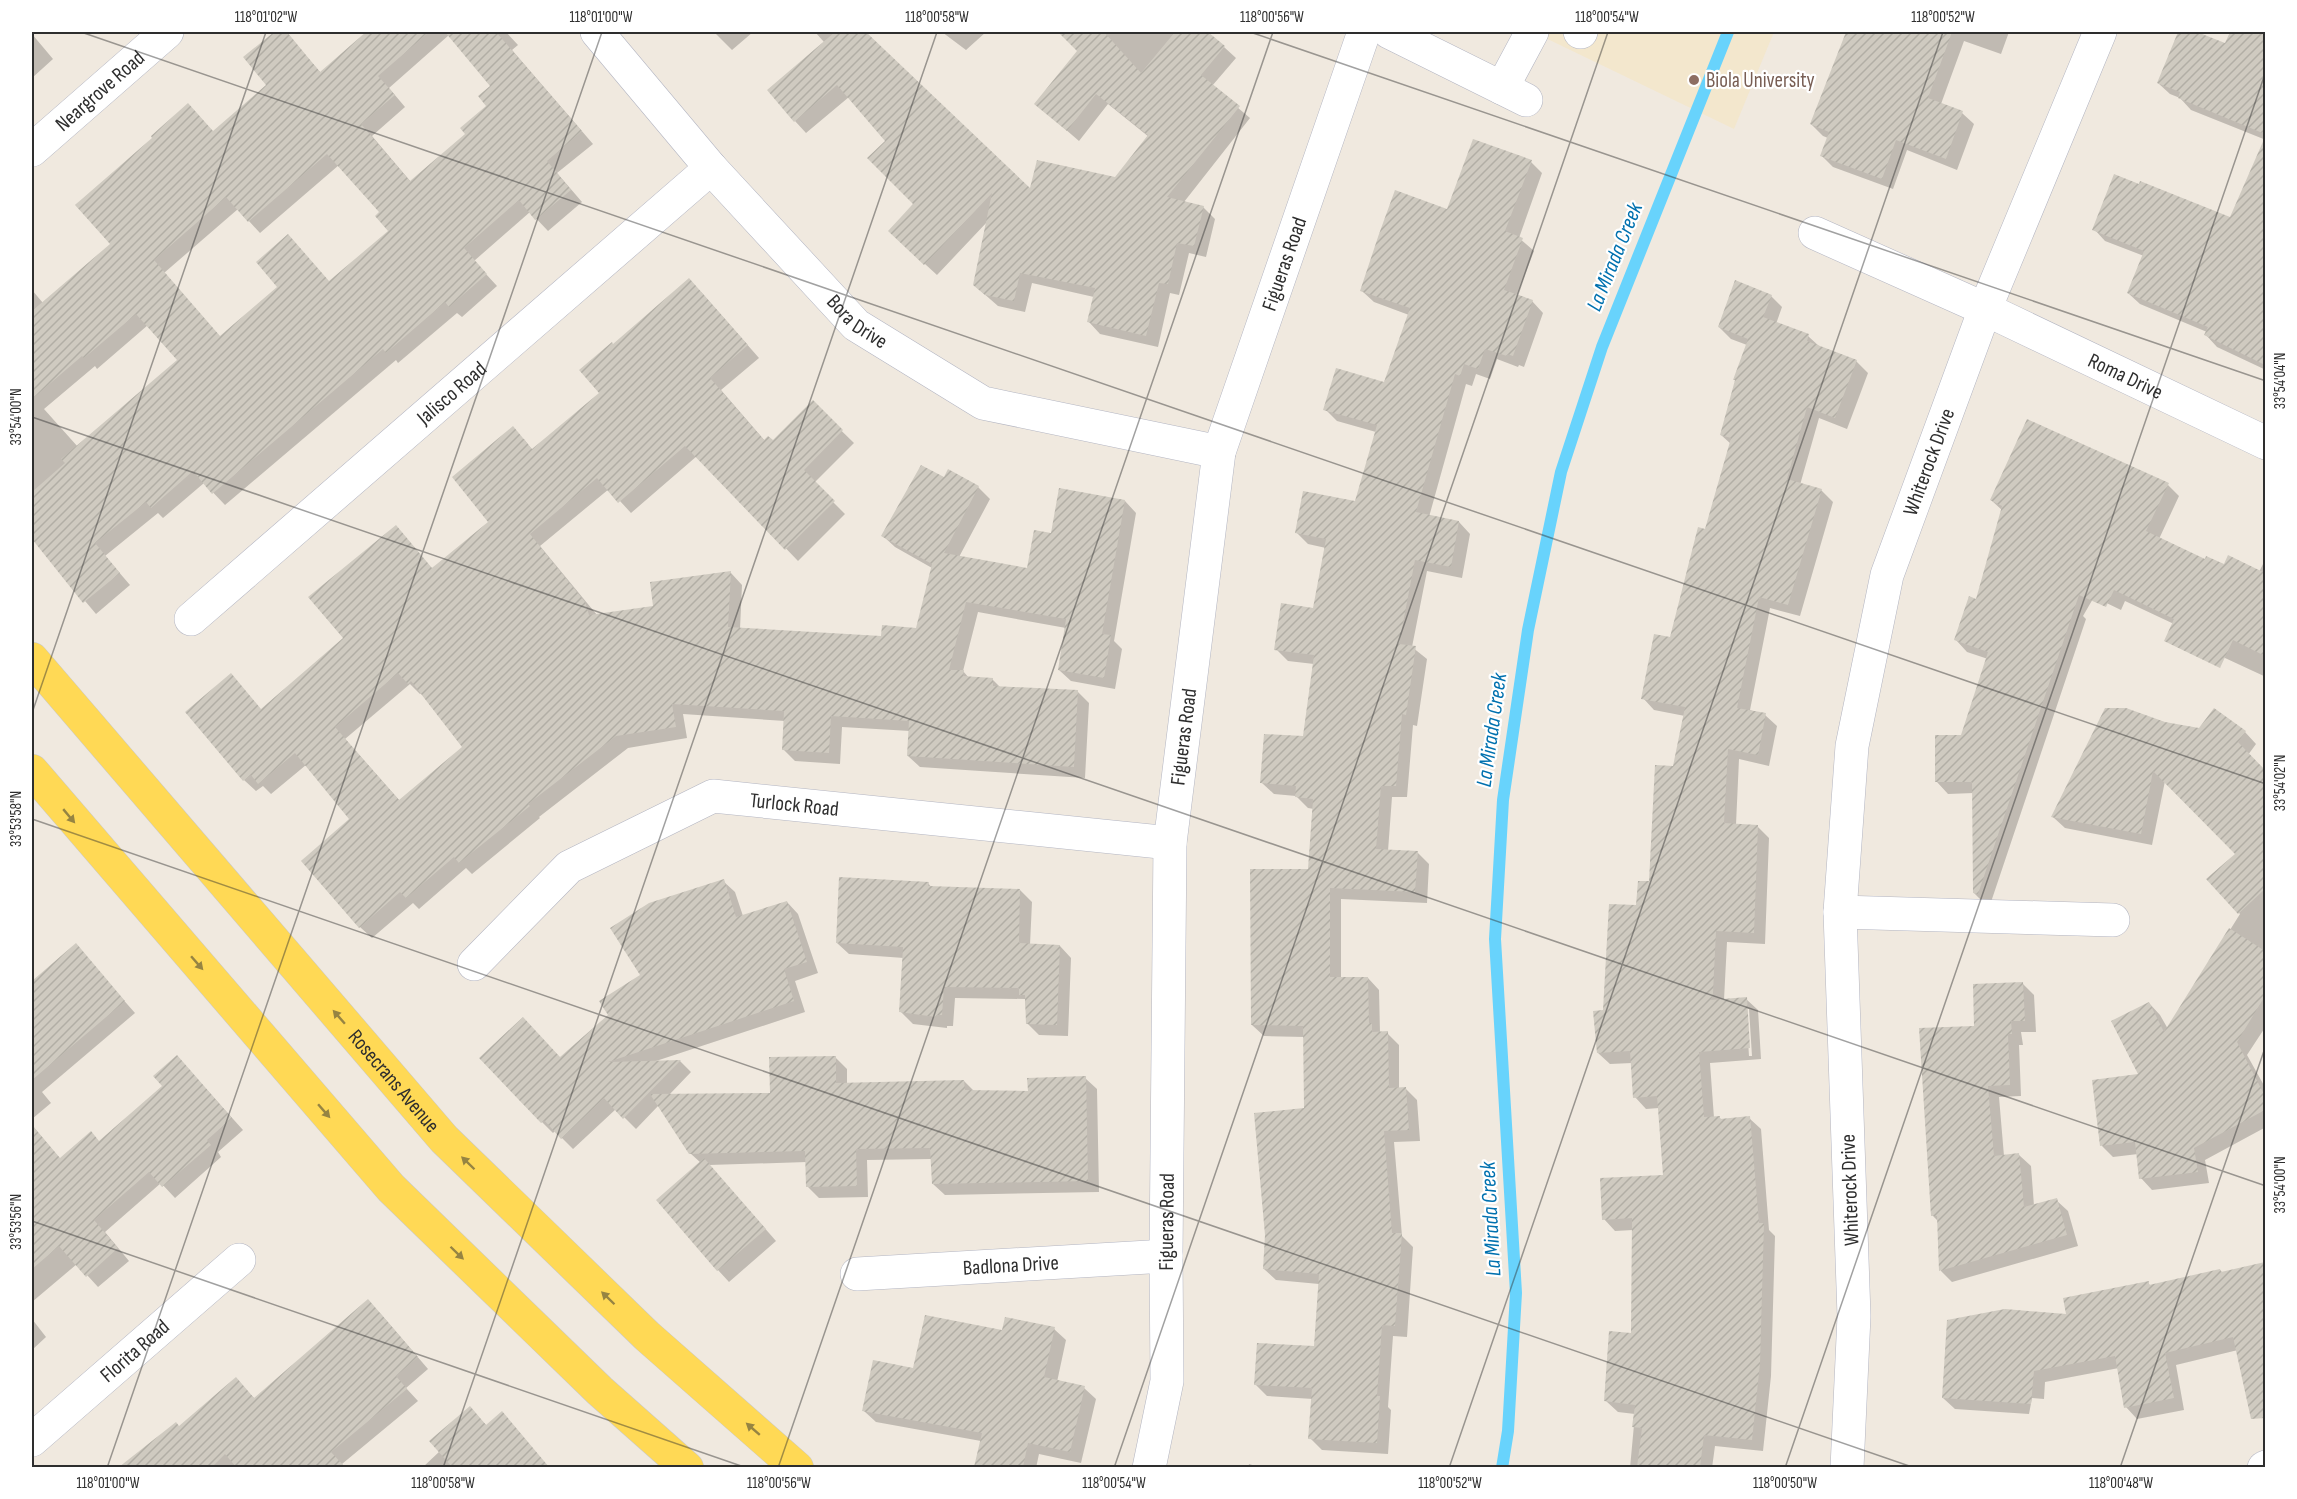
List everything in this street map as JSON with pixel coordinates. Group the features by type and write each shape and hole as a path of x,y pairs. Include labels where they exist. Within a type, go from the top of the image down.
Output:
{"main road":[{"name":"Rosecrans Avenue","path":"32,659 444,1139 647,1336 797,1467"},
{"path":"32,771 391,1188 600,1391 687,1467"}],"street":[{"name":"Neargrove Road","path":"32,150 168,32"},
{"name":"Bora Drive","path":"597,32 711,168 856,325 982,403 1218,452"},
{"name":"Figueras Road","path":"1149,1467 1167,1381 1170,843 1218,452 1364,32"},
{"path":"1389,32 1514,94 1532,32"},
{"name":"Whiterock Drive","path":"1847,1467 1854,1316 1840,912 1852,746 1887,575 1985,309 2100,32"},
{"name":"Jalisco Road","path":"191,619 711,168"},
{"name":"Roma Drive","path":"1815,233 1985,309 2265,443"},
{"name":"Turlock Road","path":"474,964 569,867 713,796 1170,843"},
{"path":"1840,912 2113,920"},
{"name":"Badlona Drive","path":"857,1274 1166,1256"},
{"name":"Florita Road","path":"32,1440 239,1260"}],"shaded area":[{"name":"Biola University","path":"1533,32 1774,32 1734,129"}],"building":[{"path":"274,32 287,32 320,72 366,32 429,32 378,76 395,95 361,124 410,181 465,134 460,128 486,106 478,96 490,86 445,32 496,32 582,131 547,161 571,190 535,220 519,200 464,248 487,274 449,307 445,302 386,353 383,349 212,494 193,471 151,508 146,502 95,543 120,573 83,603 32,539 32,492 65,463 61,459 177,360 136,314 32,399 32,311 110,244 75,205 152,138 151,136 188,103 213,131 266,85 243,57","holes":["327,154 379,212 375,216 388,231 329,281 288,234 256,262 277,287 220,336 154,260 226,197 248,222"]},
{"path":"835,32 866,32 1030,188 1037,160 1115,177 1148,135 1096,94 1067,131 1034,104 1077,51 1058,32 1104,32 1141,73 1175,32 1208,32 1225,46 1201,75 1240,106 1167,197 1204,206 1194,246 1177,243 1168,284 1159,283 1146,336 1087,322 1095,288 1020,273 1014,301 985,295 973,285 992,193 924,265 888,231 913,204 867,158 885,141 837,85 794,122 767,90"},
{"path":"1846,32 1952,32 1928,98 1963,111 1946,159 1896,140 1882,179 1820,156 1829,132 1810,124"},
{"path":"2178,32 2197,32 2225,43 2230,32 2265,32 2265,134 2178,98 2180,92 2157,83"},
{"path":"2265,137 2265,365 2204,335 2208,327 2127,293 2144,251 2092,230 2114,174 2139,184 2140,181 2230,217"},
{"path":"1473,139 1532,160 1505,231 1523,238 1504,290 1533,300 1513,356 1485,349 1478,369 1464,364 1460,376 1455,374 1416,512 1459,521 1451,567 1415,560 1399,644 1416,646 1406,715 1402,714 1396,786 1381,786 1376,849 1418,851 1415,892 1330,888 1330,977 1368,977 1369,1023 1372,1023 1372,1032 1388,1031 1389,1088 1406,1087 1409,1130 1384,1131 1392,1233 1402,1233 1395,1326 1382,1325 1377,1396 1380,1396 1377,1443 1308,1439 1312,1388 1254,1385 1257,1343 1314,1346 1319,1274 1263,1269 1265,1235 1254,1113 1304,1108 1303,1026 1251,1025 1250,869 1308,869 1313,799 1295,797 1296,786 1260,783 1264,734 1303,736 1314,655 1274,650 1281,603 1313,608 1326,539 1295,533 1303,491 1355,501 1377,425 1323,410 1336,368 1384,382 1410,308 1360,291 1395,190 1447,209"},
{"path":"689,278 748,345 710,378 764,440 768,436 773,440 813,400 843,430 804,470 835,501 785,550 685,446 618,503 597,478 530,534 585,602 589,615 653,606 650,582 731,571 728,627 881,636 882,625 916,628 932,564 881,536 921,465 944,477 948,469 979,486 944,553 1027,568 1034,530 1051,533 1059,488 1125,500 1102,634 1111,635 1104,678 1058,670 1066,619 966,602 949,670 964,670 963,676 993,678 993,686 1078,690 1074,767 907,756 909,721 831,716 829,753 782,750 784,711 672,704 676,727 616,736 528,804 530,806 459,863 454,857 406,898 400,892 359,928 301,861 349,819 295,753 258,784 251,775 243,781 185,712 231,673 261,709 343,638 308,597 396,525 432,568 488,522 452,477 513,426 532,449 599,393 579,370 612,342 613,344","holes":["398,673 408,684 411,681 462,747 399,800 335,727"]},
{"path":"1735,280 1772,295 1763,317 1809,334 1807,341 1857,360 1835,418 1807,407 1787,479 1822,489 1788,605 1759,597 1737,708 1766,713 1758,755 1728,749 1724,823 1758,825 1754,933 1716,931 1711,1000 1747,997 1750,1048 1699,1052 1704,1117 1720,1116 1720,1119 1750,1116 1759,1223 1764,1223 1760,1363 1752,1440 1704,1435 1700,1467 1637,1467 1642,1428 1632,1427 1635,1405 1604,1401 1609,1331 1631,1333 1632,1218 1602,1220 1600,1178 1663,1175 1657,1096 1633,1098 1630,1051 1597,1053 1593,1011 1603,1010 1609,904 1636,905 1638,881 1649,881 1655,765 1673,766 1685,707 1641,699 1654,634 1670,637 1698,527 1705,529 1731,438 1720,435 1735,380 1733,380 1748,339 1718,327"},
{"path":"2027,419 2169,483 2146,531 2205,559 2206,556 2224,564 2228,555 2265,573 2265,656 2233,640 2220,668 2164,641 2174,619 2114,590 2106,607 2079,595 1978,894 1973,893 1972,782 1935,782 1935,735 1961,735 1988,652 1954,640 1969,596 1976,599 2002,506 1990,500"},
{"path":"2105,708 2126,708 2165,722 2199,728 2214,708 2246,731 2238,742 2265,770 2265,889 2238,914 2206,879 2235,854 2153,771 2141,834 2051,817"},
{"path":"839,877 929,882 928,886 1020,889 1019,943 1060,945 1057,1025 1026,1024 1025,995 1019,995 1019,988 944,987 942,1015 936,1015 936,1017 899,1012 903,947 836,943"},
{"path":"724,879 736,917 787,901 807,962 784,969 794,1001 608,1062 681,1060 623,1119 604,1098 561,1139 544,1120 541,1123 479,1058 523,1017 560,1057 608,1015 599,1001 640,975 610,928 649,903"},
{"path":"2229,928 2265,951 2265,996 2237,1042 2265,1096 2265,1110 2194,1148 2198,1172 2139,1179 2135,1142 2100,1146 2092,1080 2138,1074 2111,1021 2149,1002 2164,1032"},
{"path":"76,943 125,1001 32,1080 32,981"},
{"path":"2023,982 2025,1021 2011,1021 2012,1034 2008,1034 2010,1085 1988,1086 1994,1156 2019,1153 2024,1207 2057,1198 2067,1235 1939,1271 1937,1216 1931,1216 1919,1028 1974,1026 1973,984"},
{"path":"177,1055 232,1118 207,1140 211,1145 162,1187 149,1172 94,1220 118,1248 86,1277 59,1246 32,1269 32,1125 60,1158 91,1131 99,1141 162,1086 153,1076"},
{"path":"836,1056 836,1083 964,1080 965,1090 1028,1091 1027,1078 1086,1076 1088,1181 932,1184 930,1148 856,1149 857,1186 806,1187 805,1151 689,1154 650,1094 770,1093 769,1057"},
{"path":"704,1158 766,1229 717,1271 656,1200"},
{"path":"2265,1262 2265,1418 2251,1419 2233,1337 2165,1353 2174,1398 2124,1408 2115,1356 2034,1371 2031,1404 1942,1398 1947,1320 2005,1309 2066,1314 2063,1298 2149,1281 2149,1285 2220,1269 2221,1272"},
{"path":"368,1299 418,1357 396,1376 407,1389 331,1452 345,1467 236,1467 225,1454 212,1467 119,1467 176,1422 179,1426 236,1377 254,1398"},
{"path":"925,1315 1002,1330 1005,1317 1055,1327 1044,1377 1085,1386 1070,1452 1028,1443 1023,1467 974,1467 982,1433 862,1411 873,1360 913,1368"},
{"path":"470,1406 486,1425 502,1411 549,1467 452,1467 429,1441"}],"waterway":[{"name":"La Mirada Creek","path":"1502,1468 1508,1431 1516,1293 1495,939 1503,800 1528,630 1561,472 1602,347 1728,32"}],"place":[{"name":"Biola University","path":"1694,80"}]}
